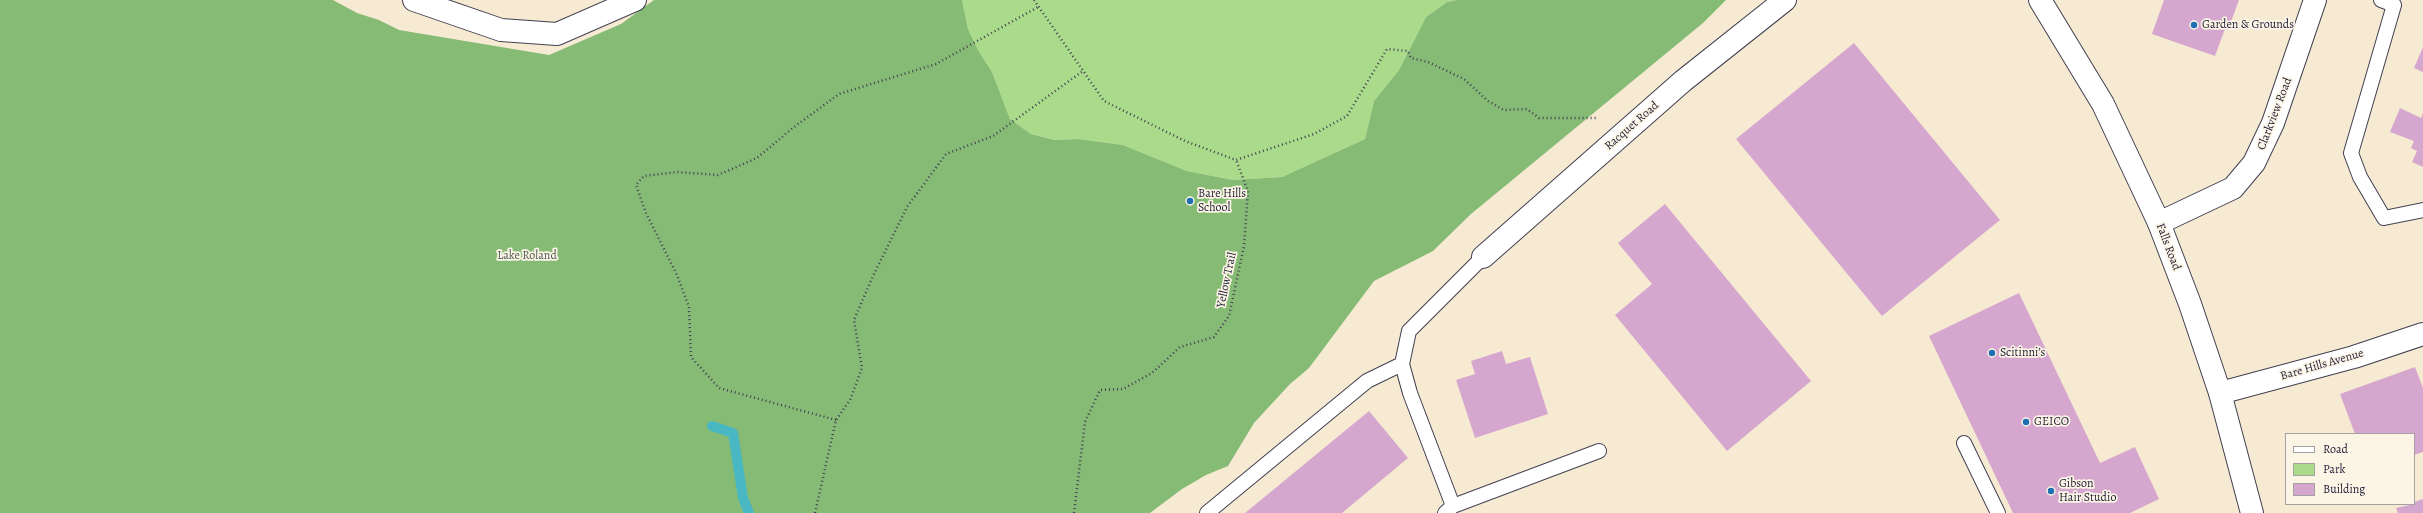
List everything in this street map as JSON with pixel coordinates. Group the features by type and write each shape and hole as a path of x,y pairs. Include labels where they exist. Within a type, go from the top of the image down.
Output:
{"street":[{"path":"414,0 501,30 557,34 635,0"},
{"name":"Racquet Road","path":"1483,257 1683,81 1785,0"},
{"name":"Falls Road","path":"2040,0 2103,104 2159,223 2190,304 2220,393 2252,513"},
{"name":"Clarkview Road","path":"2159,223 2232,188 2254,163 2273,123 2316,0"},
{"name":"Bare Hills Avenue","path":"2220,393 2354,357 2423,334"}],"lane":[{"path":"2392,2 2351,153 2360,177 2384,218 2423,210"},
{"path":"1483,257 1409,331 1402,364 1410,394 1449,509 1599,451"},
{"path":"1207,513 1367,381 1402,364"},
{"path":"1964,444 1998,513"}],"path":[{"path":"1034,0 1104,101 1185,141 1236,160 1314,134 1347,116 1387,49 1408,51 1411,58 1428,62 1464,79 1488,101 1504,110 1527,108 1539,118 1614,116 1626,130"},
{"path":"836,420 718,388 691,357 689,307 677,275 646,213 636,185 644,176 676,172 718,175 758,158 794,127 839,94 936,64 1038,7"},
{"path":"814,513 836,420 850,400 862,368 854,320 873,276 912,201 946,154 994,136 1083,71"},
{"name":"Yellow Trail","path":"1074,513 1085,422 1100,390 1123,389 1152,373 1180,347 1214,337 1229,316 1244,246 1248,191 1236,160"}],"green space":[{"name":"Lake Roland","path":"0,0 333,0 357,13 379,20 399,30 549,55 621,24 654,0 962,0 968,29 978,50 992,72 1010,119 1031,134 1054,140 1078,139 1123,145 1187,171 1233,180 1282,177 1365,139 1374,101 1399,70 1426,17 1447,2 1457,0 1726,0 1703,23 1471,214 1433,251 1374,281 1309,368 1290,384 1254,423 1228,466 1206,475 1182,489 1150,513 0,513"},
{"path":"962,0 1457,0 1447,2 1426,17 1399,70 1374,101 1365,139 1282,177 1233,180 1187,171 1123,145 1078,139 1054,140 1031,134 1010,119 992,72 978,50 968,29"}],"building":[{"path":"2164,0 2239,0 2228,30 2225,29 2215,56 2152,34"},
{"path":"1854,43 2000,220 1882,316 1736,139"},
{"path":"2423,47 2423,72 2414,68"},
{"path":"2400,108 2421,118 2423,113 2423,167 2412,162 2417,151 2411,148 2414,141 2390,132"},
{"path":"1665,204 1811,381 1727,451 1615,315 1652,284 1618,243"},
{"path":"2019,293 2100,463 2135,447 2159,499 2130,513 2013,513 1929,336"},
{"path":"1502,351 1506,364 1530,357 1548,414 1475,438 1456,380 1475,374 1471,361"},
{"path":"2415,367 2423,388 2423,452 2415,455 2415,433 2355,433 2340,394"},
{"path":"1369,411 1408,458 1342,513 1245,513"},
{"path":"2423,499 2423,513 2398,513 2396,508 2415,505 2415,502"}],"waterway":[{"path":"712,426 733,433 743,498 749,513"}],"place":[{"name":"Garden & Grounds","path":"2194,25"},
{"name":"Bare Hills School","path":"1190,201"},
{"name":"Scitinni’s","path":"1992,353"},
{"name":"GEICO","path":"2026,422"},
{"name":"Gibson Hair Studio","path":"2051,491"}]}
